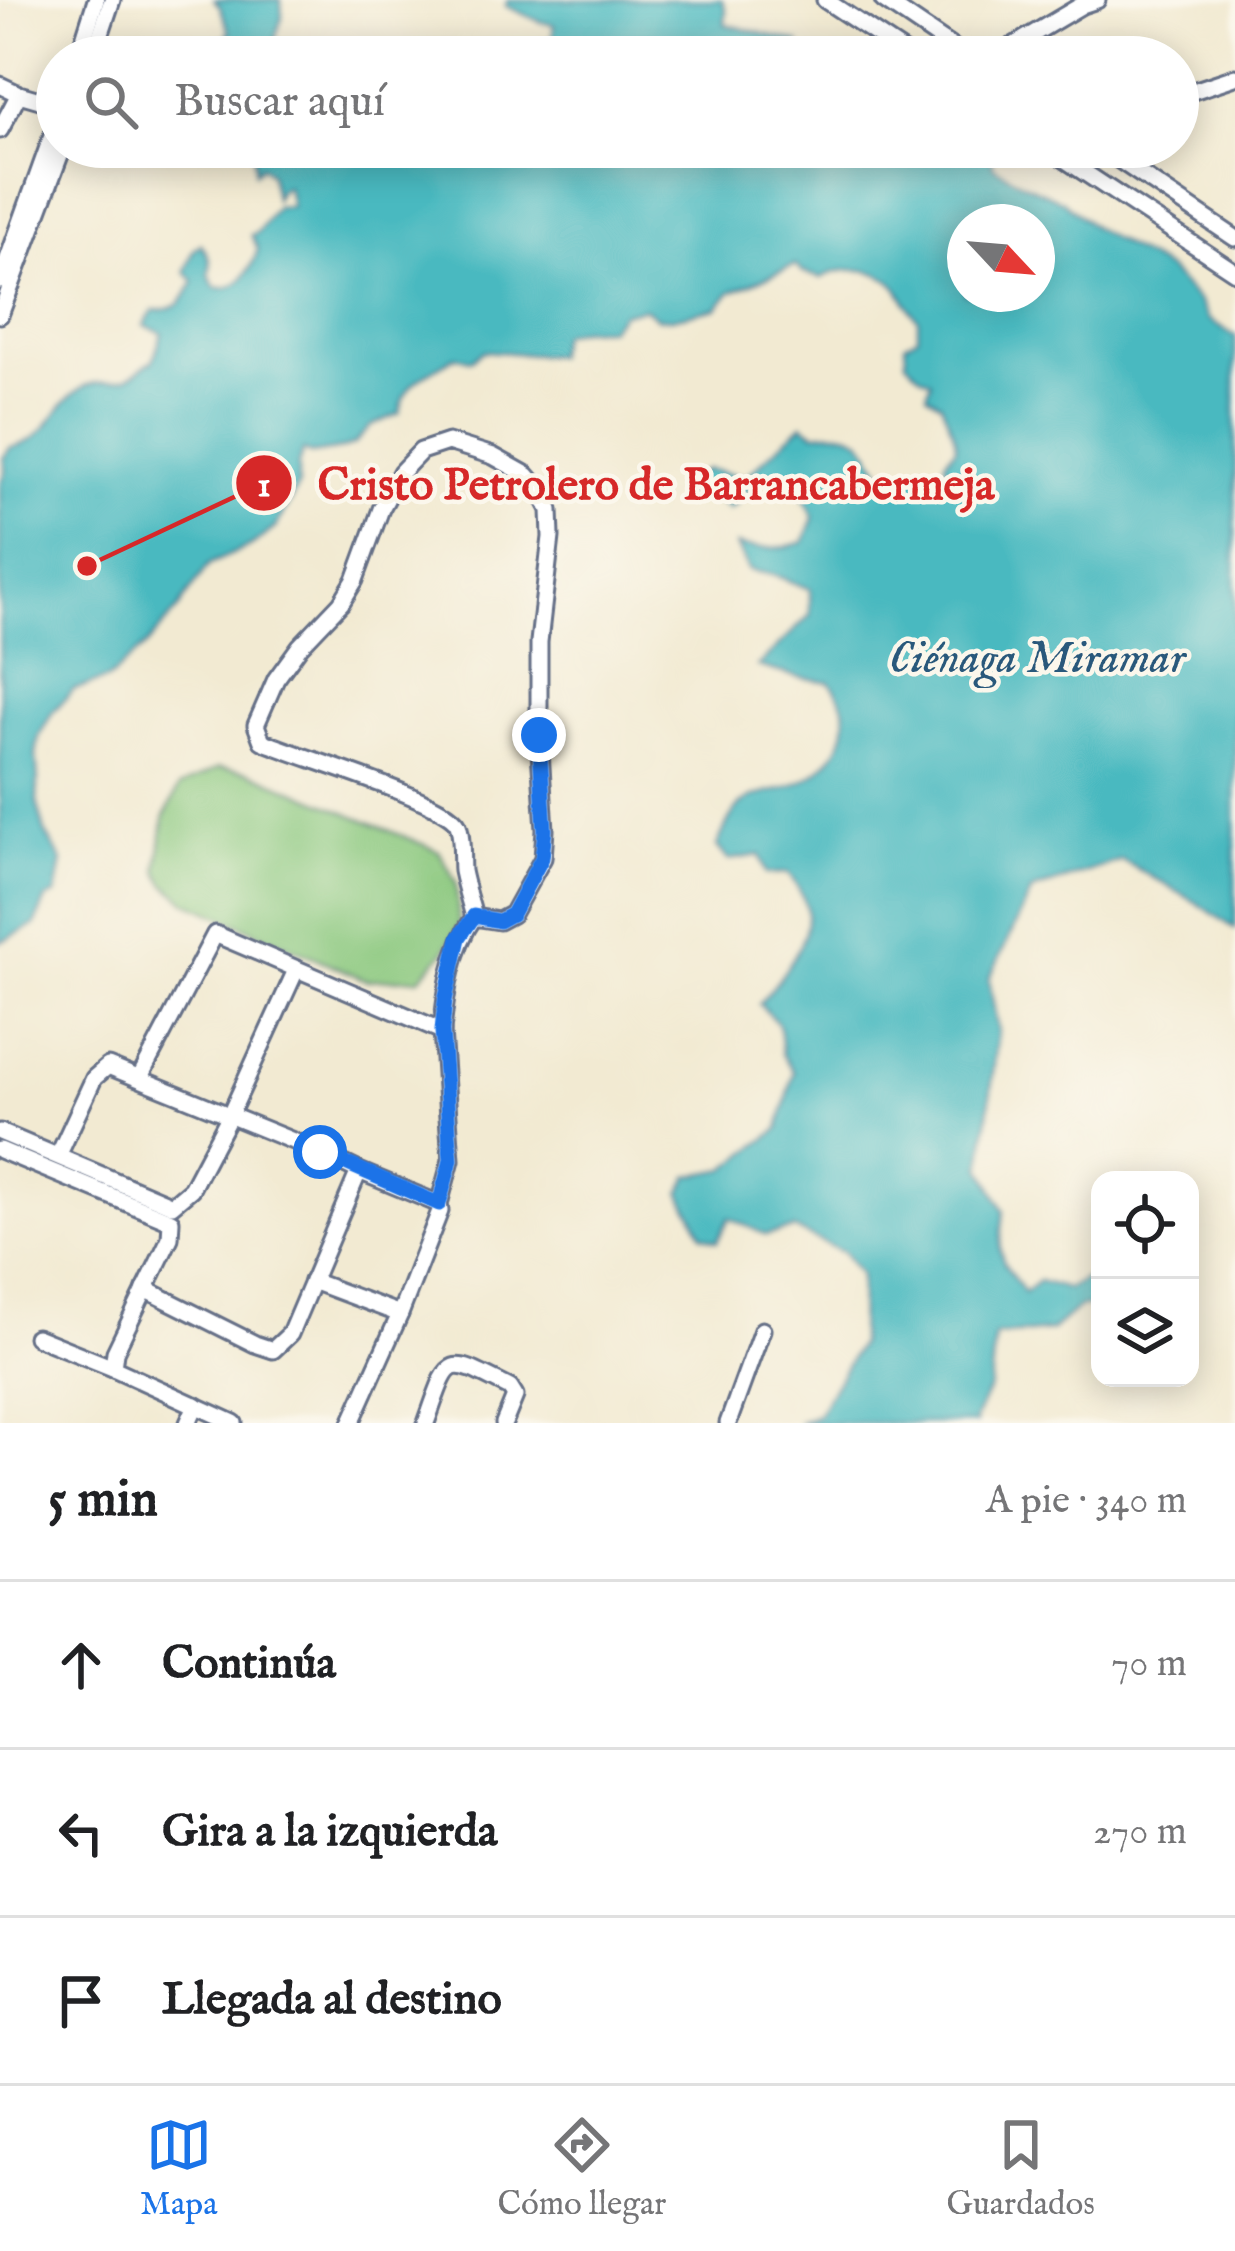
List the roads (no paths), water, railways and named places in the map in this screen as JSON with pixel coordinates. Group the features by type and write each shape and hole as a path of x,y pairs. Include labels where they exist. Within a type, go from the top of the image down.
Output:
{"street":[{"path":"85,36 96,0"},
{"path":"100,36 112,0"},
{"path":"825,0 879,36"},
{"path":"883,0 936,36"},
{"path":"1029,36 1096,0"},
{"path":"1199,89 1235,77"},
{"path":"0,85 36,98"},
{"path":"0,130 20,94"},
{"path":"2,272 40,168"},
{"path":"0,315 55,168"},
{"path":"1078,168 1235,272"},
{"path":"1142,168 1235,238"},
{"path":"351,1423 440,1211 451,1160 442,1031 445,1001 459,938 474,916 463,874 459,827 452,815 262,741 256,725 277,679 355,580 381,509 401,472 421,452 448,442 493,456 527,476 550,510 539,642 542,858 512,914 499,921 474,916"},
{"path":"140,1078 215,934 442,1031"},
{"path":"0,1132 172,1205 191,1189 296,970"},
{"path":"58,1156 94,1078 108,1066 439,1204"},
{"path":"0,1150 172,1221 170,1238 115,1352 113,1368"},
{"path":"145,1288 273,1350 290,1334 359,1171"},
{"path":"312,1281 400,1314"},
{"path":"728,1423 762,1330"},
{"path":"36,1337 234,1423"},
{"path":"426,1423 444,1374 462,1364 510,1388 514,1396 504,1423"},
{"path":"188,1423 196,1406"}],"water":[{"path":"214,0 281,0 276,36 227,36 230,33"},
{"path":"507,0 722,0 725,24 772,36 552,36 554,25 506,6"},
{"name":"Ciénaga Miramar","path":"263,168 996,168 1063,201 1094,228 1168,270 1199,302 1208,319 1235,336 1235,929 1122,860 1032,891 989,979 998,1031 982,1167 1004,1210 1000,1250 1004,1263 1024,1293 1039,1281 1067,1289 1088,1277 1091,1306 1079,1307 1051,1331 995,1336 990,1386 976,1423 797,1423 817,1415 859,1344 860,1275 844,1253 794,1229 766,1235 729,1218 717,1241 703,1235 681,1193 689,1176 726,1169 779,1129 794,1072 782,1054 779,1025 759,1004 802,940 807,918 804,899 788,873 766,874 760,855 728,860 717,846 742,804 796,784 820,769 838,747 845,721 843,704 830,682 758,666 810,615 810,589 748,570 736,545 770,548 804,542 814,518 803,496 771,474 753,480 745,492 730,495 737,503 729,509 713,496 682,495 677,487 705,469 745,477 803,424 815,433 853,435 889,478 903,485 907,472 940,484 947,475 945,461 956,447 955,437 941,403 927,394 931,381 906,361 905,344 918,336 918,319 888,279 849,270 821,278 795,265 731,292 717,308 657,318 645,308 622,313 609,328 560,335 555,356 484,351 471,360 455,356 413,384 400,413 371,426 354,444 311,454 303,451 298,486 276,527 253,545 209,564 147,645 108,679 73,690 52,713 39,736 37,802 45,832 62,861 56,894 46,899 35,925 0,942 3,458 10,448 42,431 82,388 124,379 153,361 162,333 144,325 153,311 175,307 183,300 194,281 185,271 201,244 215,287 238,283 258,249 251,235 276,207 291,206 287,187 275,199 270,174"}],"place":[{"name":"Cristo Petrolero de Barrancabermeja","path":"87,566"}]}
